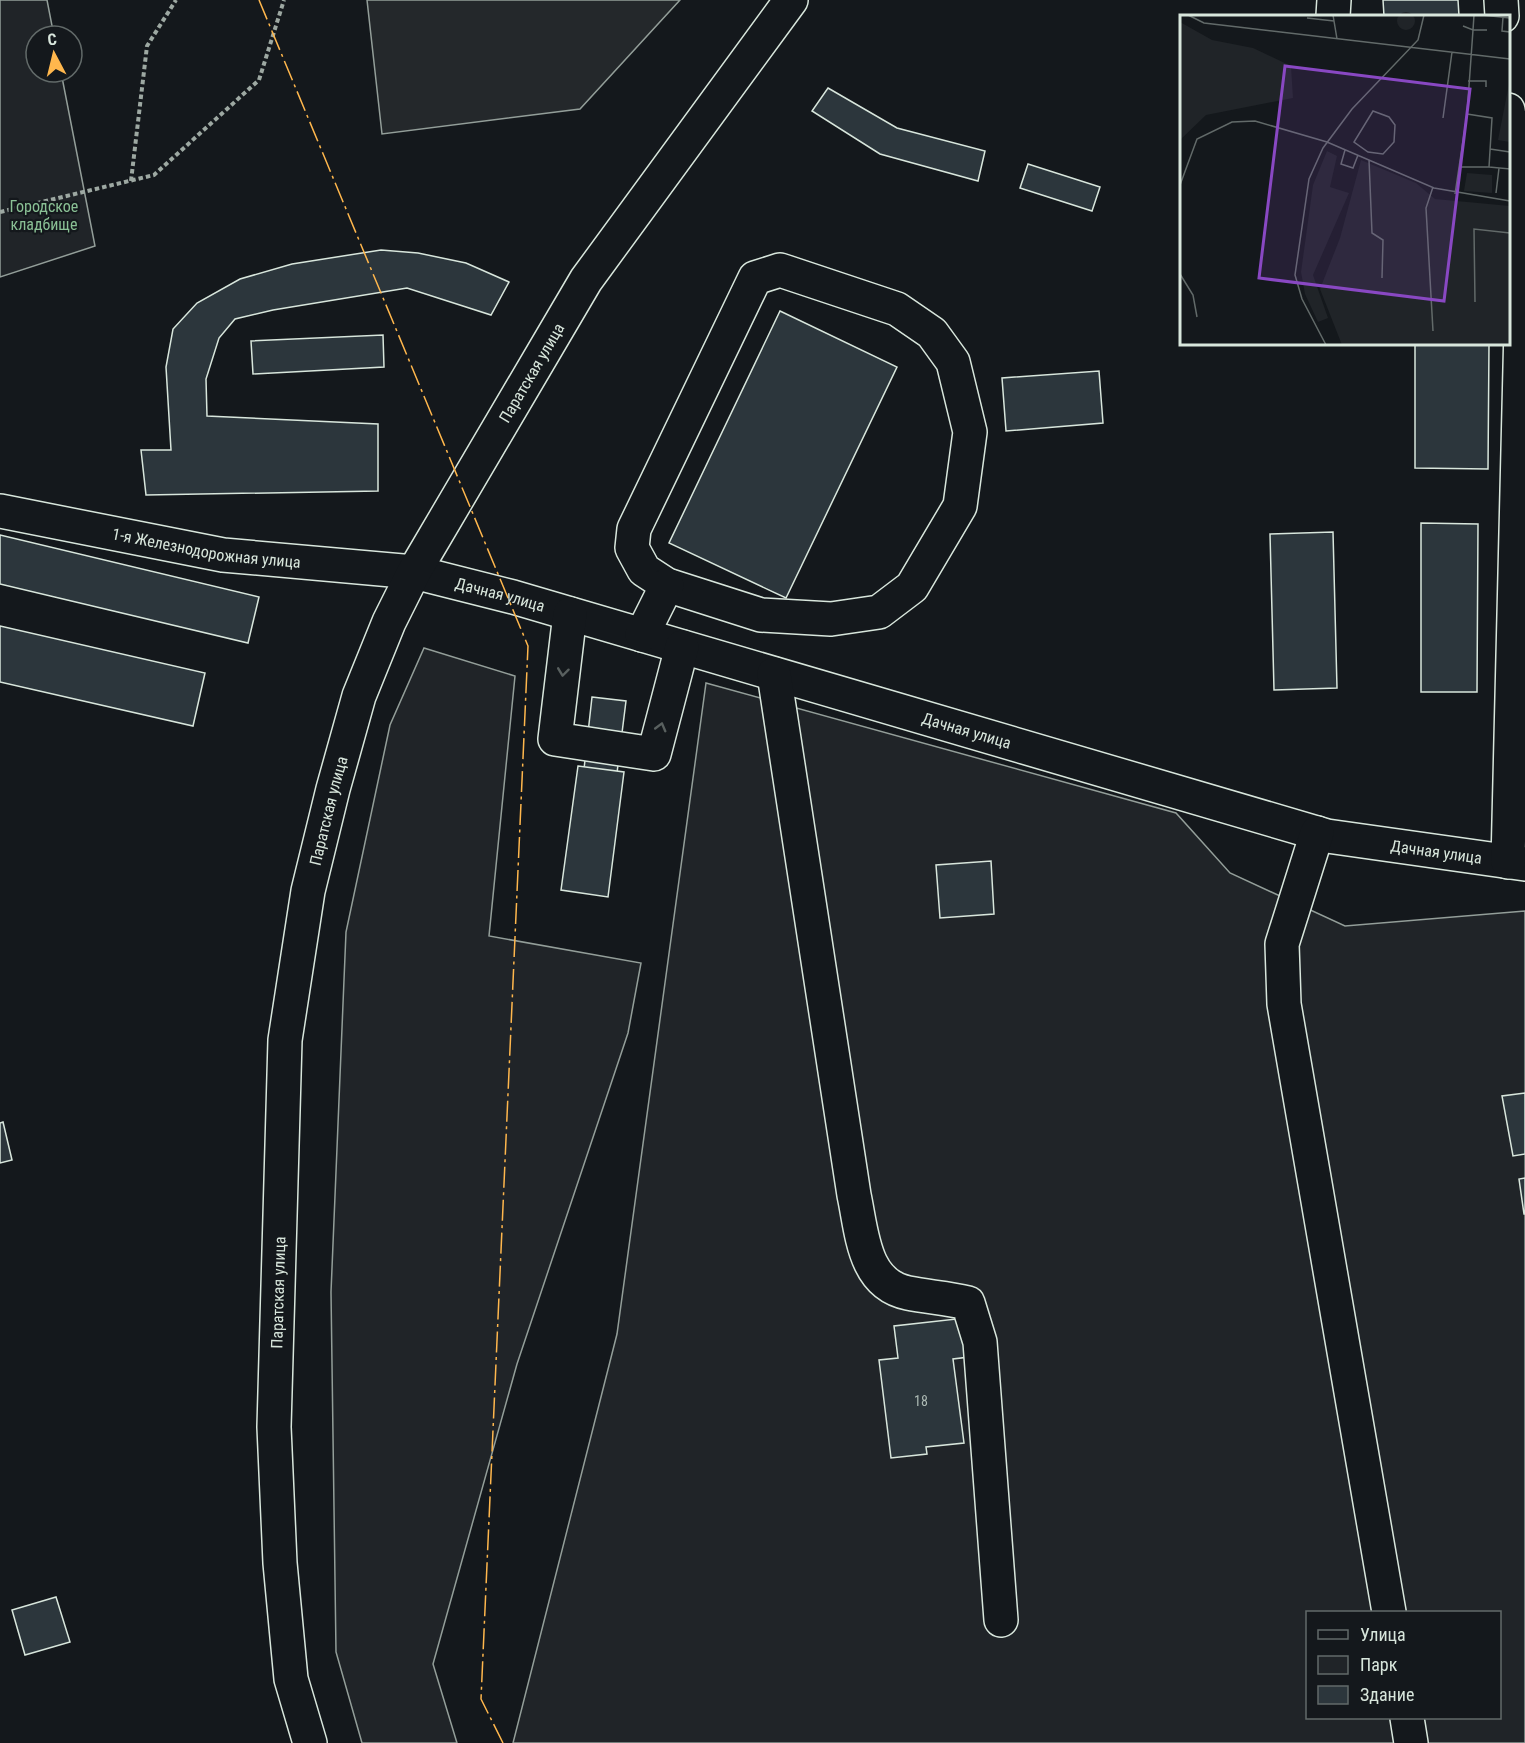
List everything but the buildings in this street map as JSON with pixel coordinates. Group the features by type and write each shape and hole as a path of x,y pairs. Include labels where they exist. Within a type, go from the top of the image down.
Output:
{"main road":[{"name":"Паратская улица","path":"310,1743 291,1679 279,1563 274,1427 285,1040 308,891 333,789 359,696 389,622 414,572 586,280 791,0"},
{"path":"1333,15 1334,0"},
{"path":"1501,0 1502,15"},
{"path":"1510,116 1524,203 1517,863"},
{"path":"780,270 897,309 932,333 953,362 970,432 960,506 912,587 879,612 831,619 761,615 667,585 644,570 632,548 633,530 755,278 780,270"},
{"name":"1-я Железнодорожная улица","path":"0,511 224,555 414,572"},
{"name":"Дачная улица","path":"414,572 570,614 1317,833 1517,863"},
{"path":"642,635 667,585"},
{"path":"570,614 555,738 654,754 682,647"},
{"path":"774,674 854,1195 869,1263 881,1281 897,1289 968,1303 972,1310 980,1342 1001,1620"},
{"path":"1317,833 1282,944 1284,1005 1389,1611"},
{"path":"1407,1719 1411,1743"}],"path":[{"path":"131,181 147,46 176,0"},
{"path":"0,212 154,175 259,80 284,0"}],"green space":[{"name":"Городское кладбище","path":"0,0 47,0 52,24 24,24 24,84 63,84 95,246 0,277"},
{"path":"424,648 515,676 489,936 641,963 628,1033 517,1364 433,1664 457,1743 362,1743 336,1652 331,1292 346,932 390,725"},
{"path":"706,683 1176,813 1230,873 1345,926 1525,911 1525,1743 513,1743 617,1334"}],"shaded area":[{"path":"367,0 680,0 580,109 382,134"}],"power":[{"path":"259,0 528,646 481,1699 503,1743"}]}
